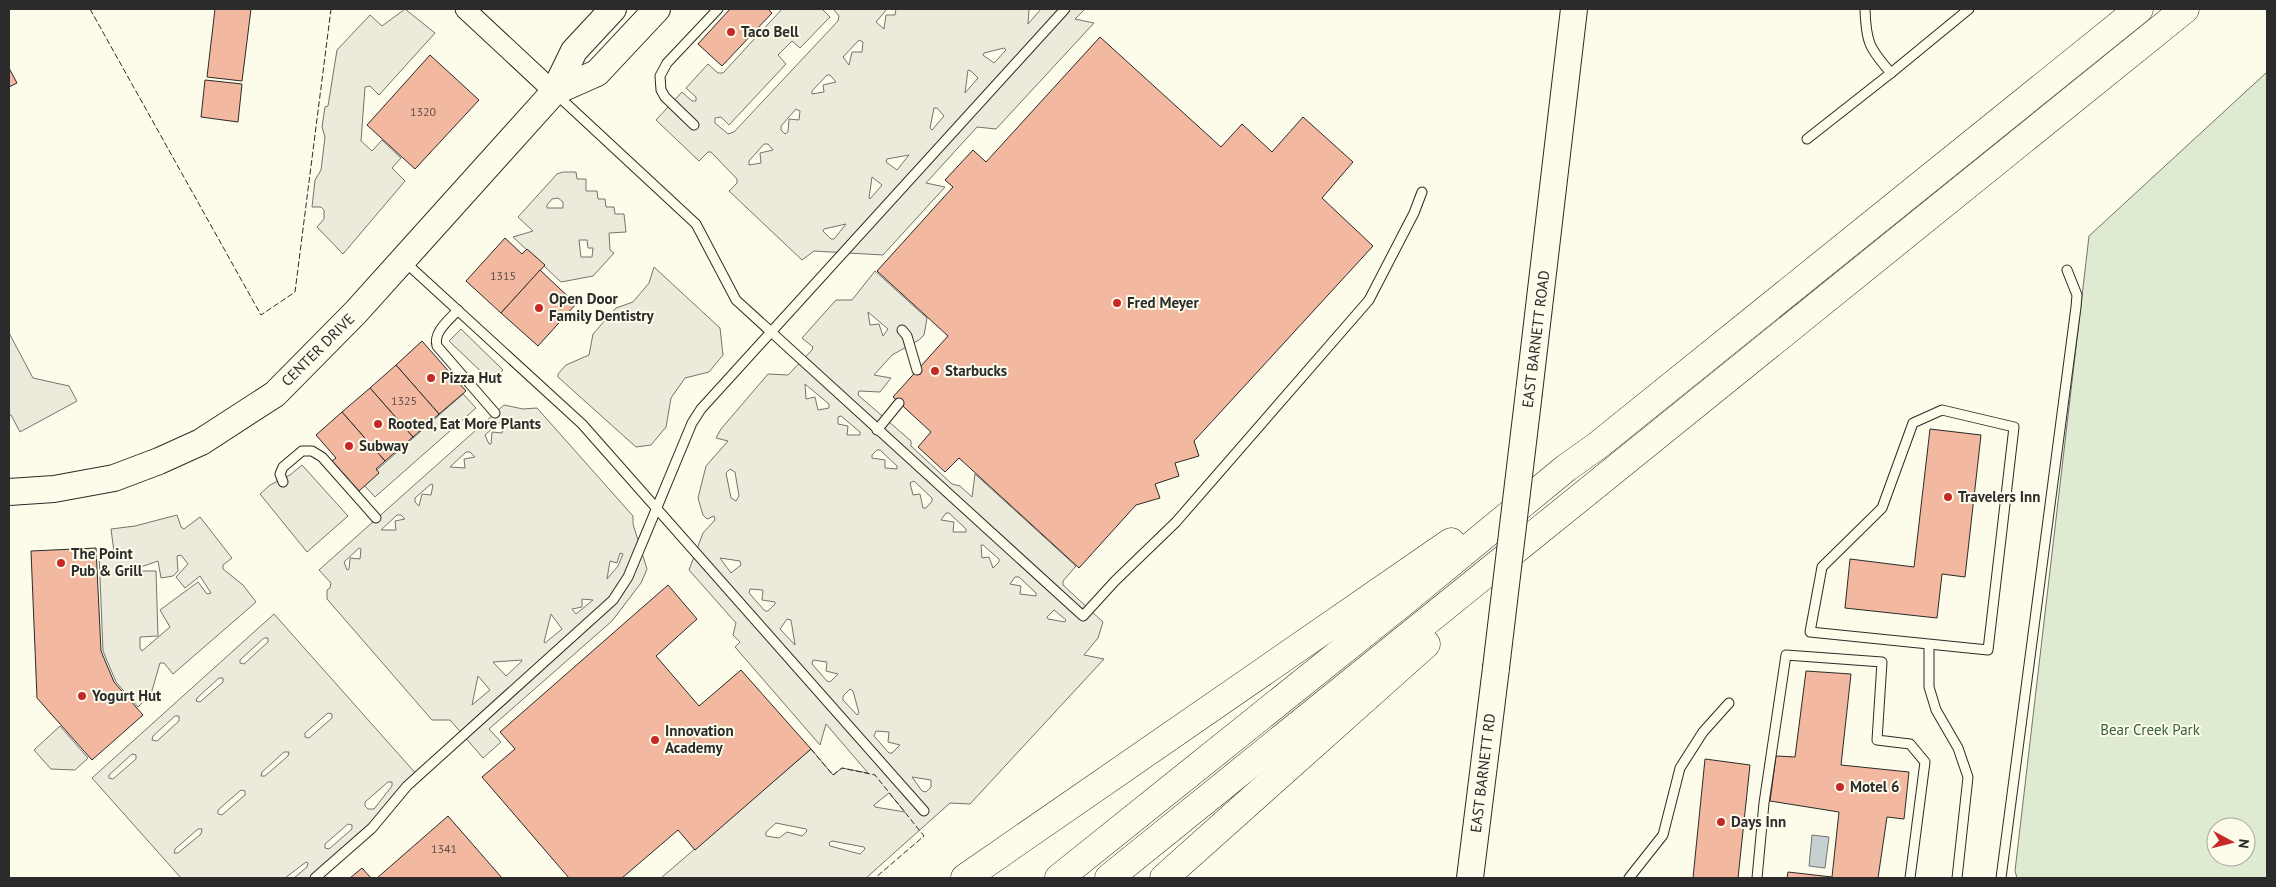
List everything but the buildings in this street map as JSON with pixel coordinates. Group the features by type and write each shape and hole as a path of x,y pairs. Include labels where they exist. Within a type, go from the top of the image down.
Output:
{"highway":[{"path":"964,878 1447,545 1597,446 2139,9"},
{"path":"1109,878 1560,516 2185,9"},
{"path":"1058,878 1402,603 1566,468"},
{"path":"1164,878 1394,674 1560,516"}],"main road":[{"name":"CENTER DRIVE","path":"9,492 54,489 114,478 201,442 276,394 312,359 554,92 574,51 613,9"},
{"name":"CENTER DRIVE","path":"554,92 597,73 657,9"},
{"name":"EAST BARNETT ROAD","path":"1496,668 1574,9"},
{"name":"EAST BARNETT RD","path":"1470,878 1496,668"}],"street":[{"path":"465,9 554,92"}],"lane":[{"path":"694,125 665,97 661,90 660,76 667,63 718,9"},
{"path":"315,878 372,828 407,786 613,600 628,577 692,423 701,409 769,332 872,223 1065,9"},
{"path":"1865,9 1866,30 1873,52 1891,73"},
{"path":"1807,139 1969,9"},
{"path":"554,92 696,224 730,292 769,332 1083,616 1115,581 1176,522 1368,300 1414,213 1422,192"},
{"path":"403,260 582,424 924,811"},
{"path":"2001,878 2076,307 2077,295 2067,270"},
{"path":"458,310 438,333 435,340 437,346 495,413"},
{"path":"902,330 907,336 918,370"},
{"path":"877,430 899,403"},
{"path":"1942,410 2014,427 1988,650 1929,645 1810,632 1822,567 1882,508 1913,423 1942,410"},
{"path":"282,482 280,474 283,467 302,451 312,451 322,457 376,518"},
{"path":"1929,645 1929,688 1936,710 1958,748 1968,777 1957,878"},
{"path":"1757,878 1764,803 1786,655 1882,662 1877,740 1910,744 1925,762 1910,878"},
{"path":"1628,878 1663,835 1680,768 1703,732 1729,703"}],"green space":[{"name":"Bear Creek Park","path":"2267,72 2267,878 2017,878 2015,871 2089,236"}],"shaded area":[{"path":"405,9 435,33 379,95 370,86 365,87 361,141 372,151 382,140 401,158 392,168 405,181 343,254 317,227 324,219 324,210 321,207 312,207 315,180 321,170 325,137 322,127 325,107 328,106 337,50 370,15 382,26"},
{"path":"782,9 822,9 830,17 800,48 792,41 778,55 786,64 729,125 721,117 715,118 715,123 728,134 734,132 838,21 839,16 833,9 887,9 876,22 884,29 886,15 895,15 896,9 1029,9 1028,24 1041,9 1085,9 1075,19 1094,23 996,129 977,127 926,183 945,187 883,255 814,251 802,260 729,191 737,183 737,179 711,152 708,152 699,161 656,120 682,92 692,101 696,101 696,97 686,88 708,64 718,73 723,73","holes":["859,40 863,42 862,52 852,52 849,65 843,57","1004,48 1006,50 994,63 983,55 984,53","968,70 978,78 965,93","827,75 830,75 836,82 823,85 824,92 812,94 812,91","934,108 937,108 944,116 932,130 930,128","796,109 800,111 799,120 789,119 788,132 785,134 781,130 781,126","764,144 768,144 773,150 760,153 761,163 749,165 749,161","909,155 897,170 886,162 887,159","872,177 882,185 870,199","846,224 834,239 831,239 823,231 824,229"]},
{"path":"576,172 577,179 586,179 586,191 597,191 598,199 605,199 606,207 614,207 615,214 624,214 626,232 609,233 610,250 614,253 593,276 561,282 513,237 533,231 518,217 557,174","holes":["558,198 563,202 563,208 547,208 552,199","579,240 587,240 588,248 593,248 592,257 581,257"]},
{"path":"654,267 720,328 723,355 709,372 685,378 671,398 666,427 651,445 636,447 558,377 558,374 566,365 589,355 593,334 616,308 633,302 649,283"},
{"path":"875,271 927,318 924,335 919,340 892,355 874,375 891,378 880,392 859,391 858,395 911,441 911,446 952,484 960,486 972,497 975,474 1076,566 1063,581 1063,585 1103,622 1098,638 1084,655 1104,659 970,804 950,803 866,878 661,878 811,749 833,775 842,768 868,773 826,724 820,745 735,647 740,642 733,635 736,623 689,570 703,533 715,520 714,516 707,519 703,515 698,498 706,466 728,441 716,438 721,429 768,374 788,375 812,350 813,347 802,338 836,300 852,300","holes":["868,312 888,329 883,336 879,324 870,325","805,384 829,404 829,408 818,410 815,397 806,399","841,416 860,432 860,435 847,435 848,426 838,424 838,417","877,450 880,450 897,466 897,469 885,468 885,460 872,458 872,455","730,469 735,472 739,496 736,501 731,498 726,473","914,481 932,498 932,501 926,508 923,508 920,494 913,495 910,483","946,513 949,513 966,529 966,532 953,532 954,522 941,520","981,545 999,559 999,562 993,568 989,557 982,558","720,558 740,561 741,565 731,573","1015,577 1019,577 1036,593 1036,596 1020,594 1021,586 1010,584","750,589 763,590 762,600 775,602 768,611 765,611 749,593","1054,610 1066,620 1065,622 1048,619 1047,617","787,619 791,620 795,645 780,629","813,660 827,662 826,671 838,674 830,682 812,664","850,689 853,691 859,713 857,715 843,700 843,696","876,731 889,732 888,742 900,745 892,753 889,753 874,736","912,777 931,780 931,787 926,792 922,791","889,793 905,812 875,807 874,805","776,823 806,829 807,831 802,836 787,832 779,838 766,836 766,832","832,841 864,847 865,849 860,854 830,846 829,843"]},
{"path":"461,329 503,370 492,382 449,341"},
{"path":"9,333 33,378 69,386 77,401 20,432 11,415 9,415"},
{"path":"463,394 476,408 375,497 362,483"},
{"path":"504,405 523,409 537,408 633,516 633,524 647,569 641,583 612,621 489,729 501,742 483,758 450,720 432,720 327,599 327,590 330,588 331,583 319,570","holes":["501,421 503,422 502,433 492,432 491,444 489,444 485,435","466,452 470,452 475,457 464,459 465,468 450,467","431,484 433,485 431,495 422,494 419,506 415,502 415,498","397,515 401,515 405,519 395,521 396,530 381,530","359,548 361,549 360,559 350,558 349,569 347,570 344,562","620,553 623,554 618,566 607,579 610,561 617,563","582,599 593,600 576,614 572,609 582,607","551,614 562,629 544,642","522,660 506,676 493,662","478,676 490,690 472,705"]},
{"path":"302,465 348,516 307,552 260,494 270,485 290,475"},
{"path":"177,515 181,527 184,529 200,517 232,558 223,565 223,569 243,585 256,602 173,674 164,663 160,663 151,694 138,707 116,682 103,651 99,554 114,552 111,529 135,526","holes":["181,555 188,564 176,577 185,588 200,576 211,593 207,594 198,582 160,610 170,627 142,651 140,648 140,637 158,636 156,571 139,571 138,568 158,561 161,578 173,576 178,571 177,556"]},
{"path":"274,614 418,776 372,828 315,878 294,878 307,867 308,863 306,862 285,878 181,878 92,778","holes":["264,638 268,638 268,642 244,664 240,663 240,660","219,678 223,678 223,682 200,702 196,701","328,713 332,714 332,718 309,738 305,737 305,733","175,716 179,716 179,721 157,741 152,740 153,736","284,752 289,752 288,756 265,776 261,776 262,772","132,754 136,755 136,759 113,779 109,778 109,775","388,782 392,782 392,786 374,809 368,809 365,806 365,802","241,790 245,791 245,795 222,815 218,814 218,810","348,824 352,825 352,829 329,849 325,848 325,844","198,829 202,829 201,834 178,853 174,853 175,849"]},
{"path":"60,726 88,758 75,770 51,769 34,750"},
{"path":"1812,835 1829,837 1825,868 1809,866"}],"fence":[{"path":"90,9 261,315 295,292 331,9"},
{"path":"811,749 833,775 842,768 875,775 924,836 875,878"}],"place":[{"name":"Taco Bell","path":"731,32"},
{"name":"Fred Meyer","path":"1117,303"},
{"name":"Open Door Family Dentistry","path":"539,308"},
{"name":"Starbucks","path":"935,371"},
{"name":"Pizza Hut","path":"431,378"},
{"name":"Rooted, Eat More Plants","path":"378,424"},
{"name":"Subway","path":"349,446"},
{"name":"Travelers Inn","path":"1948,497"},
{"name":"The Point Pub & Grill","path":"61,563"},
{"name":"Yogurt Hut","path":"82,696"},
{"name":"Innovation Academy","path":"655,740"},
{"name":"Motel 6","path":"1840,787"},
{"name":"Days Inn","path":"1721,822"}]}
